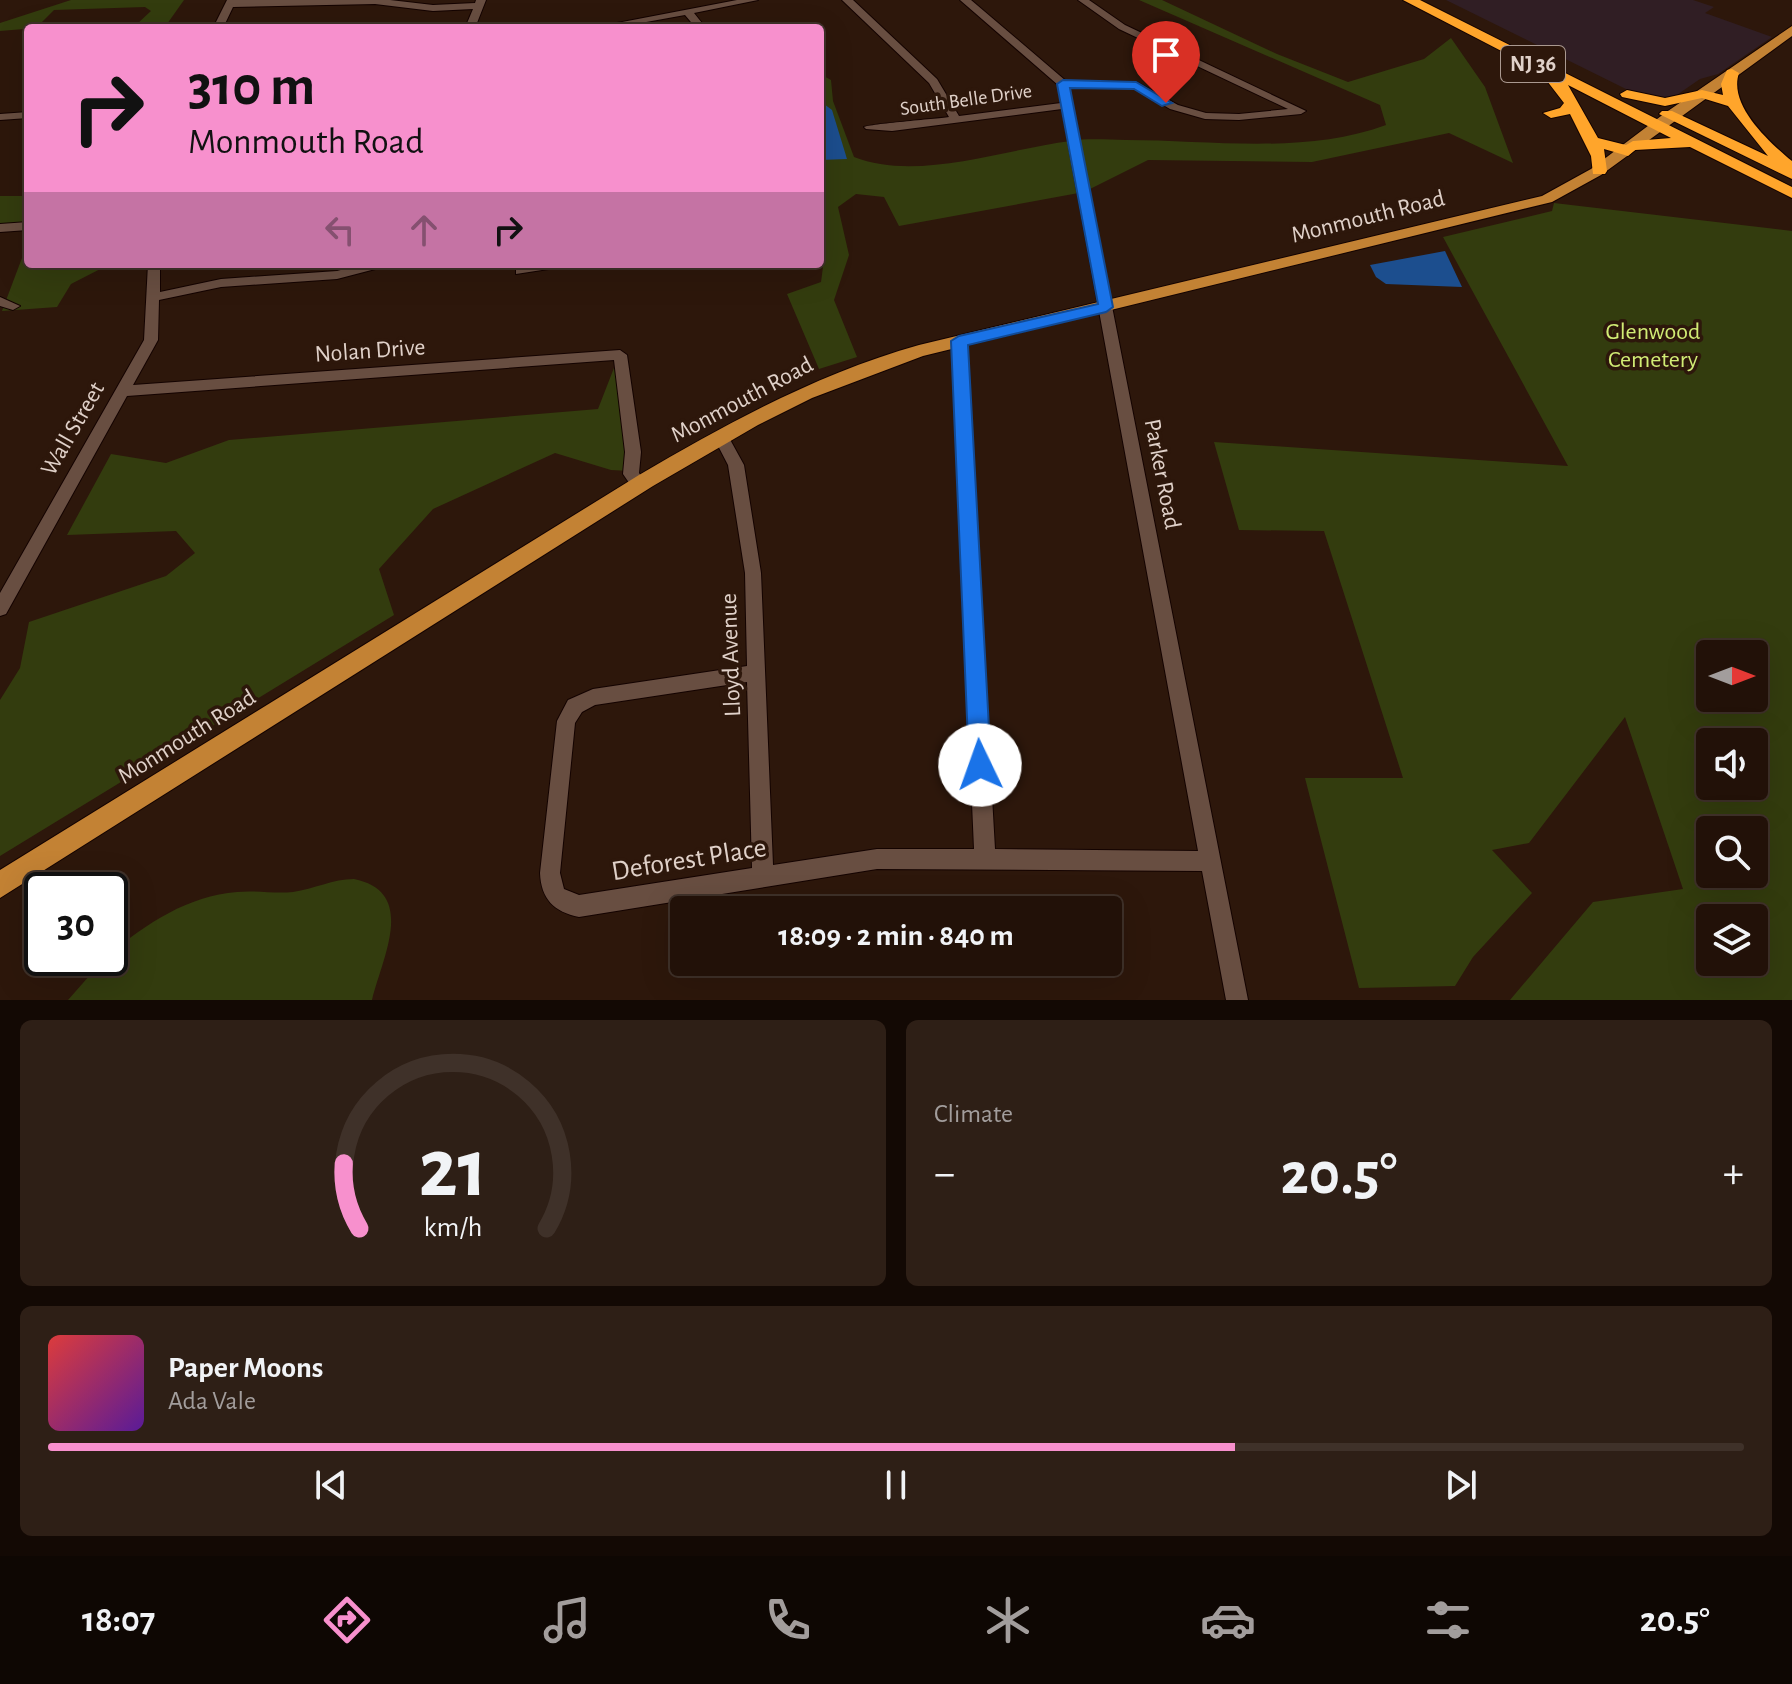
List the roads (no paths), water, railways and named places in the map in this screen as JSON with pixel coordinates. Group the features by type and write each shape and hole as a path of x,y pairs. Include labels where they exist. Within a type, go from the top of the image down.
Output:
{"highway":[{"name":"NJ 36","path":"1410,0 1538,66 1792,172"},
{"name":"NJ 36","path":"1437,0 1627,94 1712,153 1792,193"},
{"path":"1538,66 1562,88 1572,103 1599,156 1599,171"},
{"path":"1732,73 1728,87 1735,103 1792,172"},
{"path":"1627,94 1665,102 1702,94 1735,103"},
{"path":"1551,113 1564,112 1572,103"},
{"path":"1592,141 1631,148 1672,142 1712,153"}],"main road":[{"name":"Monmouth Road","path":"0,885 640,486 820,386 894,359 959,341 1514,209 1569,190 1792,30"}],"street":[{"path":"617,24 753,0"},
{"path":"847,0 933,81 955,119"},
{"path":"965,0 1063,84 1136,85 1174,107 1205,116 1239,117 1301,111 1122,27 1083,0"},
{"path":"220,24 231,2 375,1 433,8 480,3 472,24"},
{"path":"687,11 698,24"},
{"name":"Parker Road","path":"1063,84 1237,1000"},
{"name":"South Belle Drive","path":"870,127 892,128 1068,105"},
{"path":"0,117 23,115"},
{"path":"0,228 24,226"},
{"name":"Wall Street","path":"0,609 151,340 154,268"},
{"path":"154,297 221,283 337,275 374,268"},
{"path":"959,341 985,860"},
{"name":"Nolan Drive","path":"123,391 620,355 633,452 631,474 640,486"},
{"name":"Lloyd Avenue","path":"722,438 736,465 749,543 763,876"},
{"name":"Deforest Place","path":"755,673 593,697 575,706 566,721 550,884 558,900 579,906 877,859 1212,861"}],"water":[{"path":"824,104 832,110 847,159 824,160"},
{"path":"1445,251 1462,287 1386,284 1376,277 1370,265"}],"park label":[{"name":"Glenwood Cemetery","path":"1653,346"}]}
